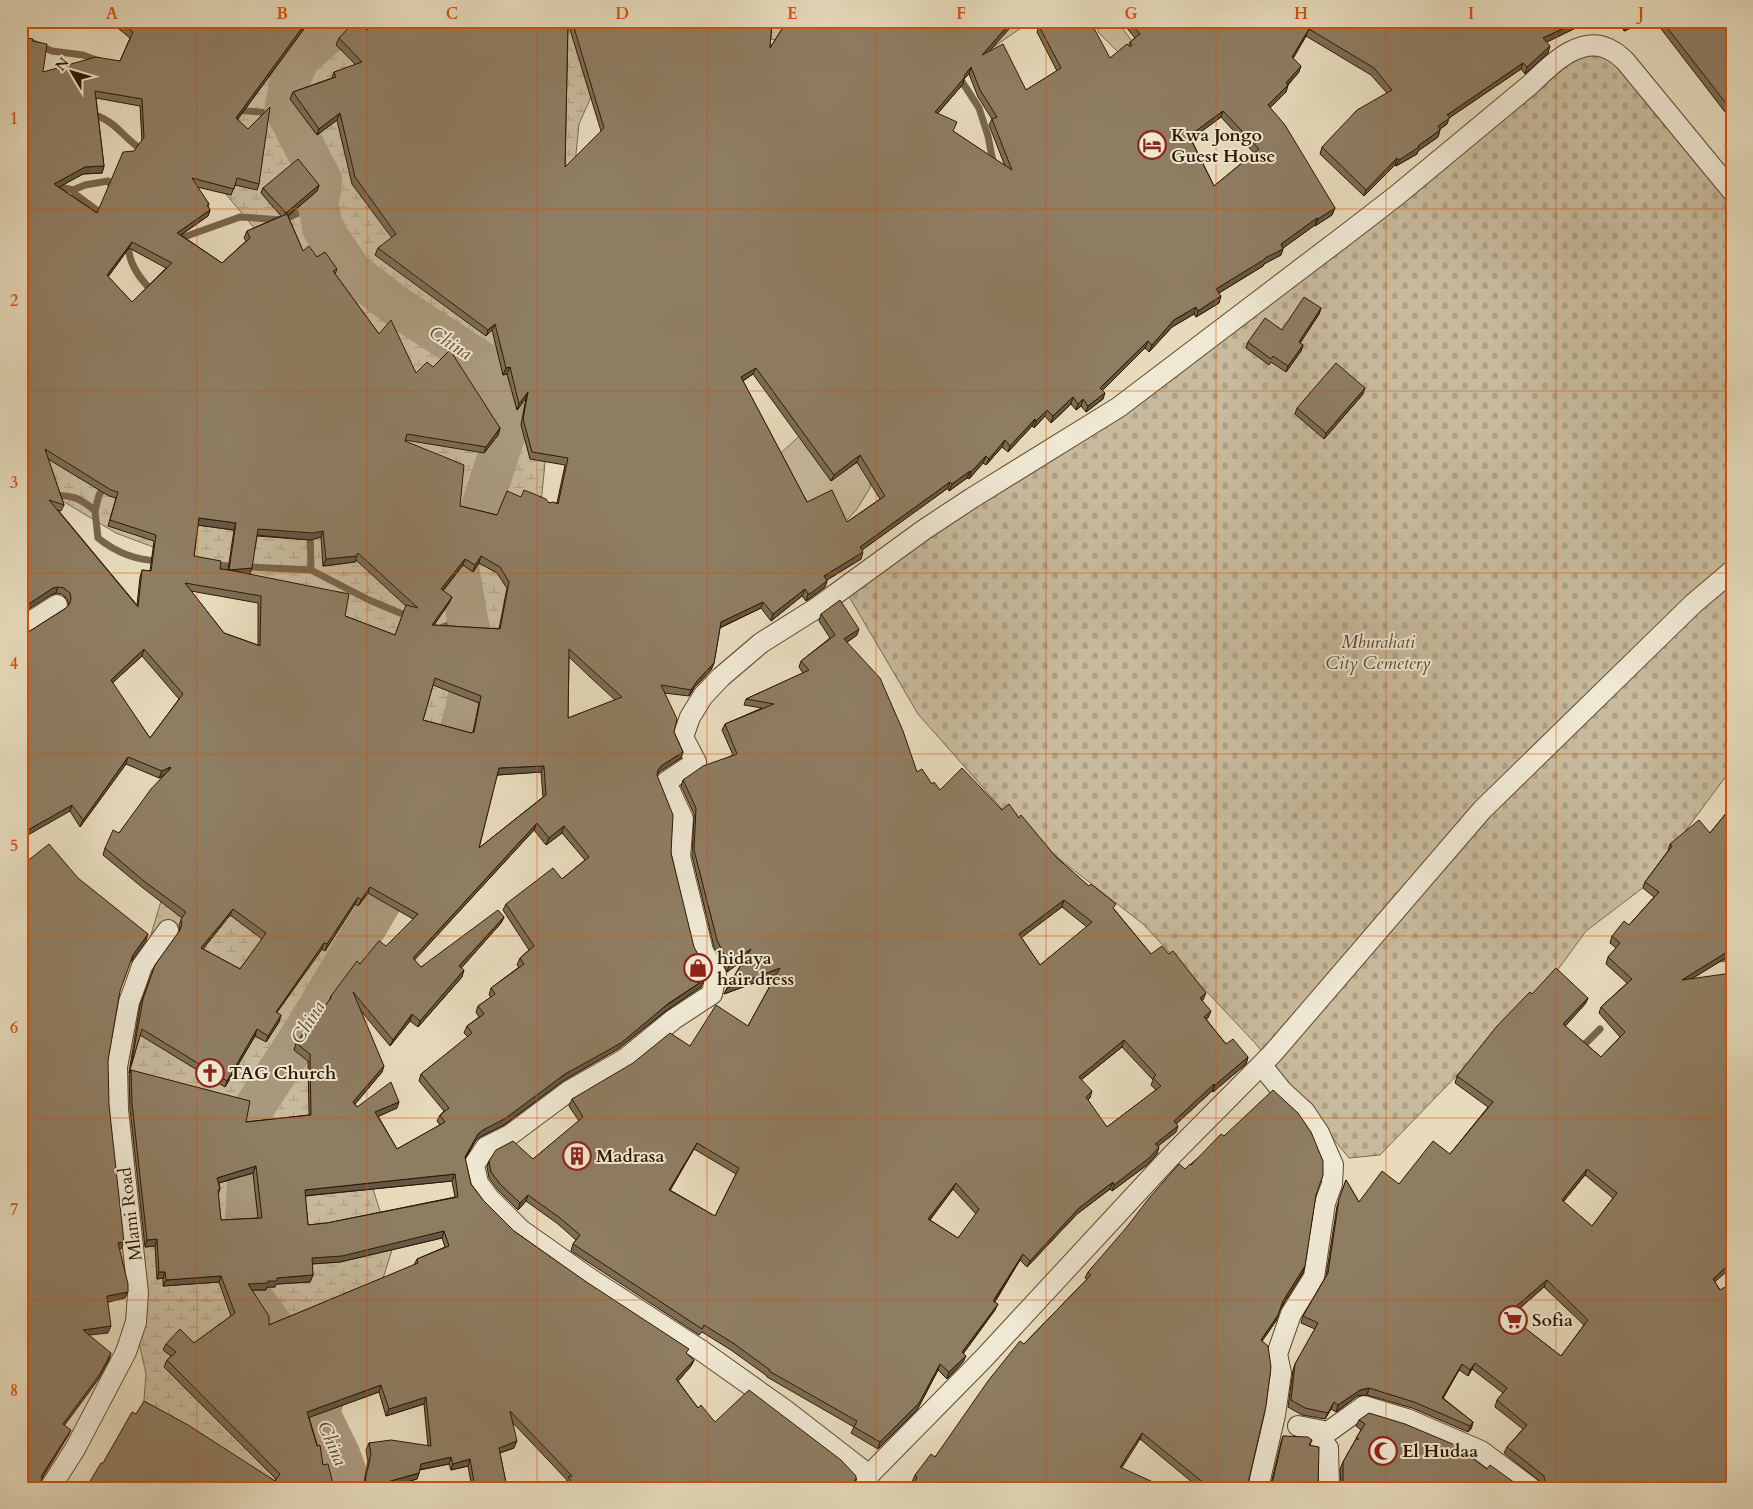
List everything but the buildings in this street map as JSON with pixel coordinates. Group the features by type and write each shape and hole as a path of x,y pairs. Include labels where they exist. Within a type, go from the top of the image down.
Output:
{"street":[{"path":"1732,191 1626,62 1613,51 1599,46 1585,46 1568,53 1550,65 1531,84 1396,196 1119,407 972,498 925,529 814,609 761,643 721,677 703,696 690,717 683,737 696,762 666,782 683,819 680,857 703,951 716,974 712,994 674,1019 625,1059 569,1091 510,1134 486,1147 474,1165 478,1183 483,1191 521,1230 589,1278 710,1357 785,1410 867,1481 984,1358 1172,1154 1262,1066 1482,810 1693,604 1732,571"},
{"path":"21,628 57,605"},
{"name":"Mlami Road","path":"50,1488 75,1448 107,1389 126,1352 136,1322 138,1294 118,1110 117,1067 129,1002 142,966 168,930"},
{"path":"1258,1488 1275,1414 1282,1373 1277,1354 1291,1314 1314,1277 1325,1204 1332,1184 1333,1164 1319,1133 1305,1112 1283,1092 1262,1066"},
{"path":"1298,1426 1328,1432 1364,1406 1407,1419 1482,1451 1531,1488"},
{"path":"1275,1414 1310,1431 1328,1448 1329,1488"}],"green space":[{"path":"173,21 1031,21 975,60 770,39 599,79 579,124 535,563 505,658 350,958 347,1105 392,1250 338,1419 331,1488 137,1488 146,1374 97,1155 115,1056 180,837 288,598 116,533 34,484 21,272 153,340 324,312 196,158"},
{"path":"1098,21 1117,21 1134,44 1119,53 1098,32"},
{"name":"Mburahati City Cemetery","path":"1610,54 1732,192 1732,768 1644,887 1586,931 1543,990 1380,1155 1349,1158 1255,1043 1143,924 1017,826 918,714 844,588 1078,433 1562,55"},
{"path":"810,426 849,462 872,465 870,488 857,509 840,528 806,507 780,454"}],"waterway":[{"name":"China","path":"341,21 299,59 291,77 285,109 322,181 318,204 323,229 352,272 399,308 479,360 501,394 508,426 481,508 458,563 467,617 476,655 465,713 447,776"},
{"path":"21,38 52,51 83,55 99,61"},
{"path":"263,72 287,78 291,77"},
{"path":"959,77 979,108 988,136 993,162 992,166"},
{"path":"236,110 281,114 285,109"},
{"path":"90,114 107,120 144,151"},
{"path":"51,185 73,190 85,185 108,181 116,188"},
{"path":"73,190 75,194 105,216"},
{"path":"174,231 184,237 240,217 283,220 318,204"},
{"path":"129,242 132,263 144,282 154,293"},
{"path":"95,511 99,495 106,484"},
{"path":"51,496 75,498 95,511 98,538 112,548 134,557 160,561"},
{"path":"310,531 311,570"},
{"path":"211,565 311,570 369,600 412,618"},
{"path":"441,628 467,617"},
{"name":"China","path":"352,1488 340,1455 297,1367 283,1345 279,1334 248,1292 244,1247 248,1175 240,1129 306,1028 411,852"},
{"path":"1717,959 1732,958"},
{"path":"1579,1050 1600,1029"}],"place":[{"name":"Kwa Jongo Guest House","path":"1152,145"},
{"name":"hidaya hair dress","path":"698,968"},
{"name":"TAG Church","path":"210,1073"},
{"name":"Madrasa","path":"577,1156"},
{"name":"Sofia","path":"1513,1320"},
{"name":"El Hudaa","path":"1383,1451"}]}
